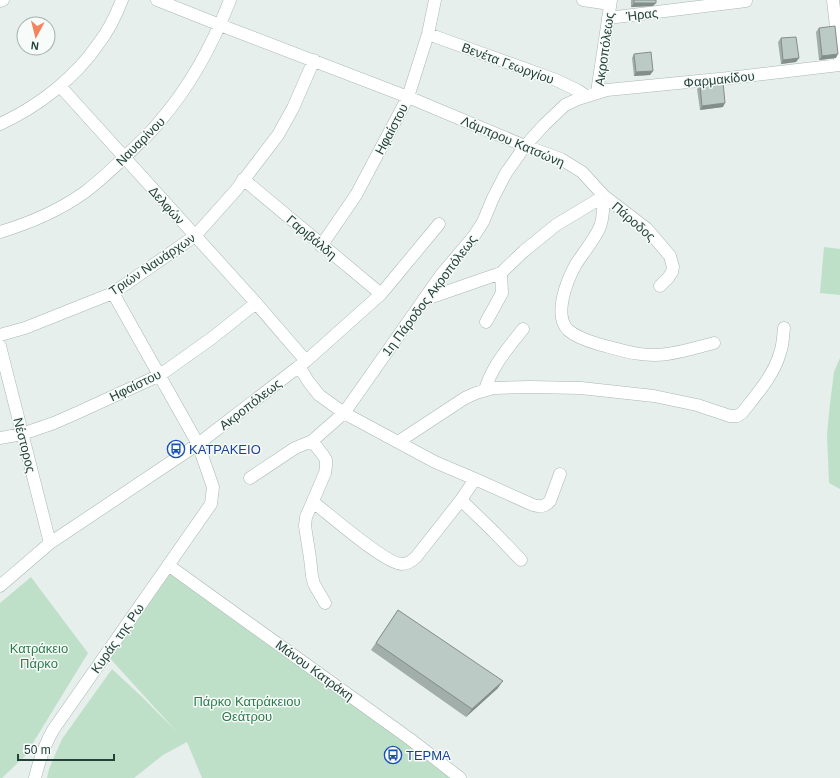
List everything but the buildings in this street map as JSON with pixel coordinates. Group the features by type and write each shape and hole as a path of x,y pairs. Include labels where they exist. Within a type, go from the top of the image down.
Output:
{"street":[{"path":"0,124 29,108 60,86 89,57 108,29 122,0"},
{"name":"Λάμπρου Κατσώνη","path":"157,0 314,60 408,97 525,146 561,159 582,172 604,196"},
{"name":"Ναυαρίνου","path":"0,232 52,212 96,184 155,127 172,107 199,66 220,25 230,0"},
{"name":"Ηφαίστου","path":"322,246 356,195 408,97 428,34 435,0"},
{"path":"583,0 610,2"},
{"path":"834,0 840,62"},
{"name":"Ήρας","path":"608,18 746,1"},
{"name":"Ακροπόλεως","path":"506,173 525,146 544,125 565,106 592,94 610,2"},
{"name":"Βενέτα Γεωργίου","path":"428,34 556,80 577,90 592,94"},
{"name":"Τριών Ναυάρχων","path":"0,335 31,326 113,293 195,236 226,201 278,135 293,108 314,60"},
{"name":"Φαρμακίδου","path":"592,94 607,90 723,79 840,65"},
{"name":"Δελφών","path":"60,86 256,303 303,363 308,381 319,395 344,413 435,462 475,478 534,505 543,507 547,505 550,501 560,474"},
{"name":"1η Πάροδος Ακροπόλεως","path":"250,478 294,448 312,441 344,413 441,275 474,236 483,222 506,173"},
{"name":"Γαριβάλδη","path":"243,179 380,294"},
{"path":"423,300 501,273 524,251 556,225 604,196"},
{"path":"604,196 602,221 600,227 576,266 562,300 561,313 563,324 568,330 577,336 591,342 629,353 666,354 714,343"},
{"name":"Πάροδος","path":"604,196 647,229 670,256 673,267 672,272 660,286"},
{"name":"Ακροπόλεως","path":"0,586 50,543 198,444 303,363 380,294 439,224"},
{"path":"486,322 502,293 501,273"},
{"path":"113,293 198,444"},
{"name":"Ηφαίστου","path":"0,438 22,434 67,418 160,375 212,338 256,303"},
{"path":"398,442 465,398 494,388 581,388 654,396 697,405 730,416 737,416 742,413 768,379 780,355 784,328"},
{"path":"485,390 487,382 500,358 523,329"},
{"name":"Νέστορος","path":"0,346 50,543"},
{"path":"312,441 326,460 326,466 325,473 314,502 306,517 305,526 314,584 325,603"},
{"name":"Κυράς της Ρω","path":"35,778 42,751 53,730 211,504 213,487 198,444"},
{"path":"314,502 345,528 382,555 402,564 410,562 416,557 461,500 475,478"},
{"path":"461,500 521,560"},
{"name":"Μάνου Κατράκη","path":"168,565 410,739 460,778"}],"green space":[{"path":"824,247 840,249 840,295 820,293"},
{"path":"840,358 840,489 829,483 827,434 834,372"},
{"name":"Πάρκο Κατράκειου Θεάτρου","path":"168,565 460,778 202,778 187,742 163,755 134,778 47,778 49,769 62,739 112,669 177,732 106,654"},
{"name":"Κατράκειο Πάρκο","path":"31,577 88,653 25,756 2,778 0,778 0,603"}],"place":[{"name":"ΚΑΤΡΑΚΕΙΟ","path":"176,449"},
{"name":"ΤΕΡΜΑ","path":"393,755"}]}
